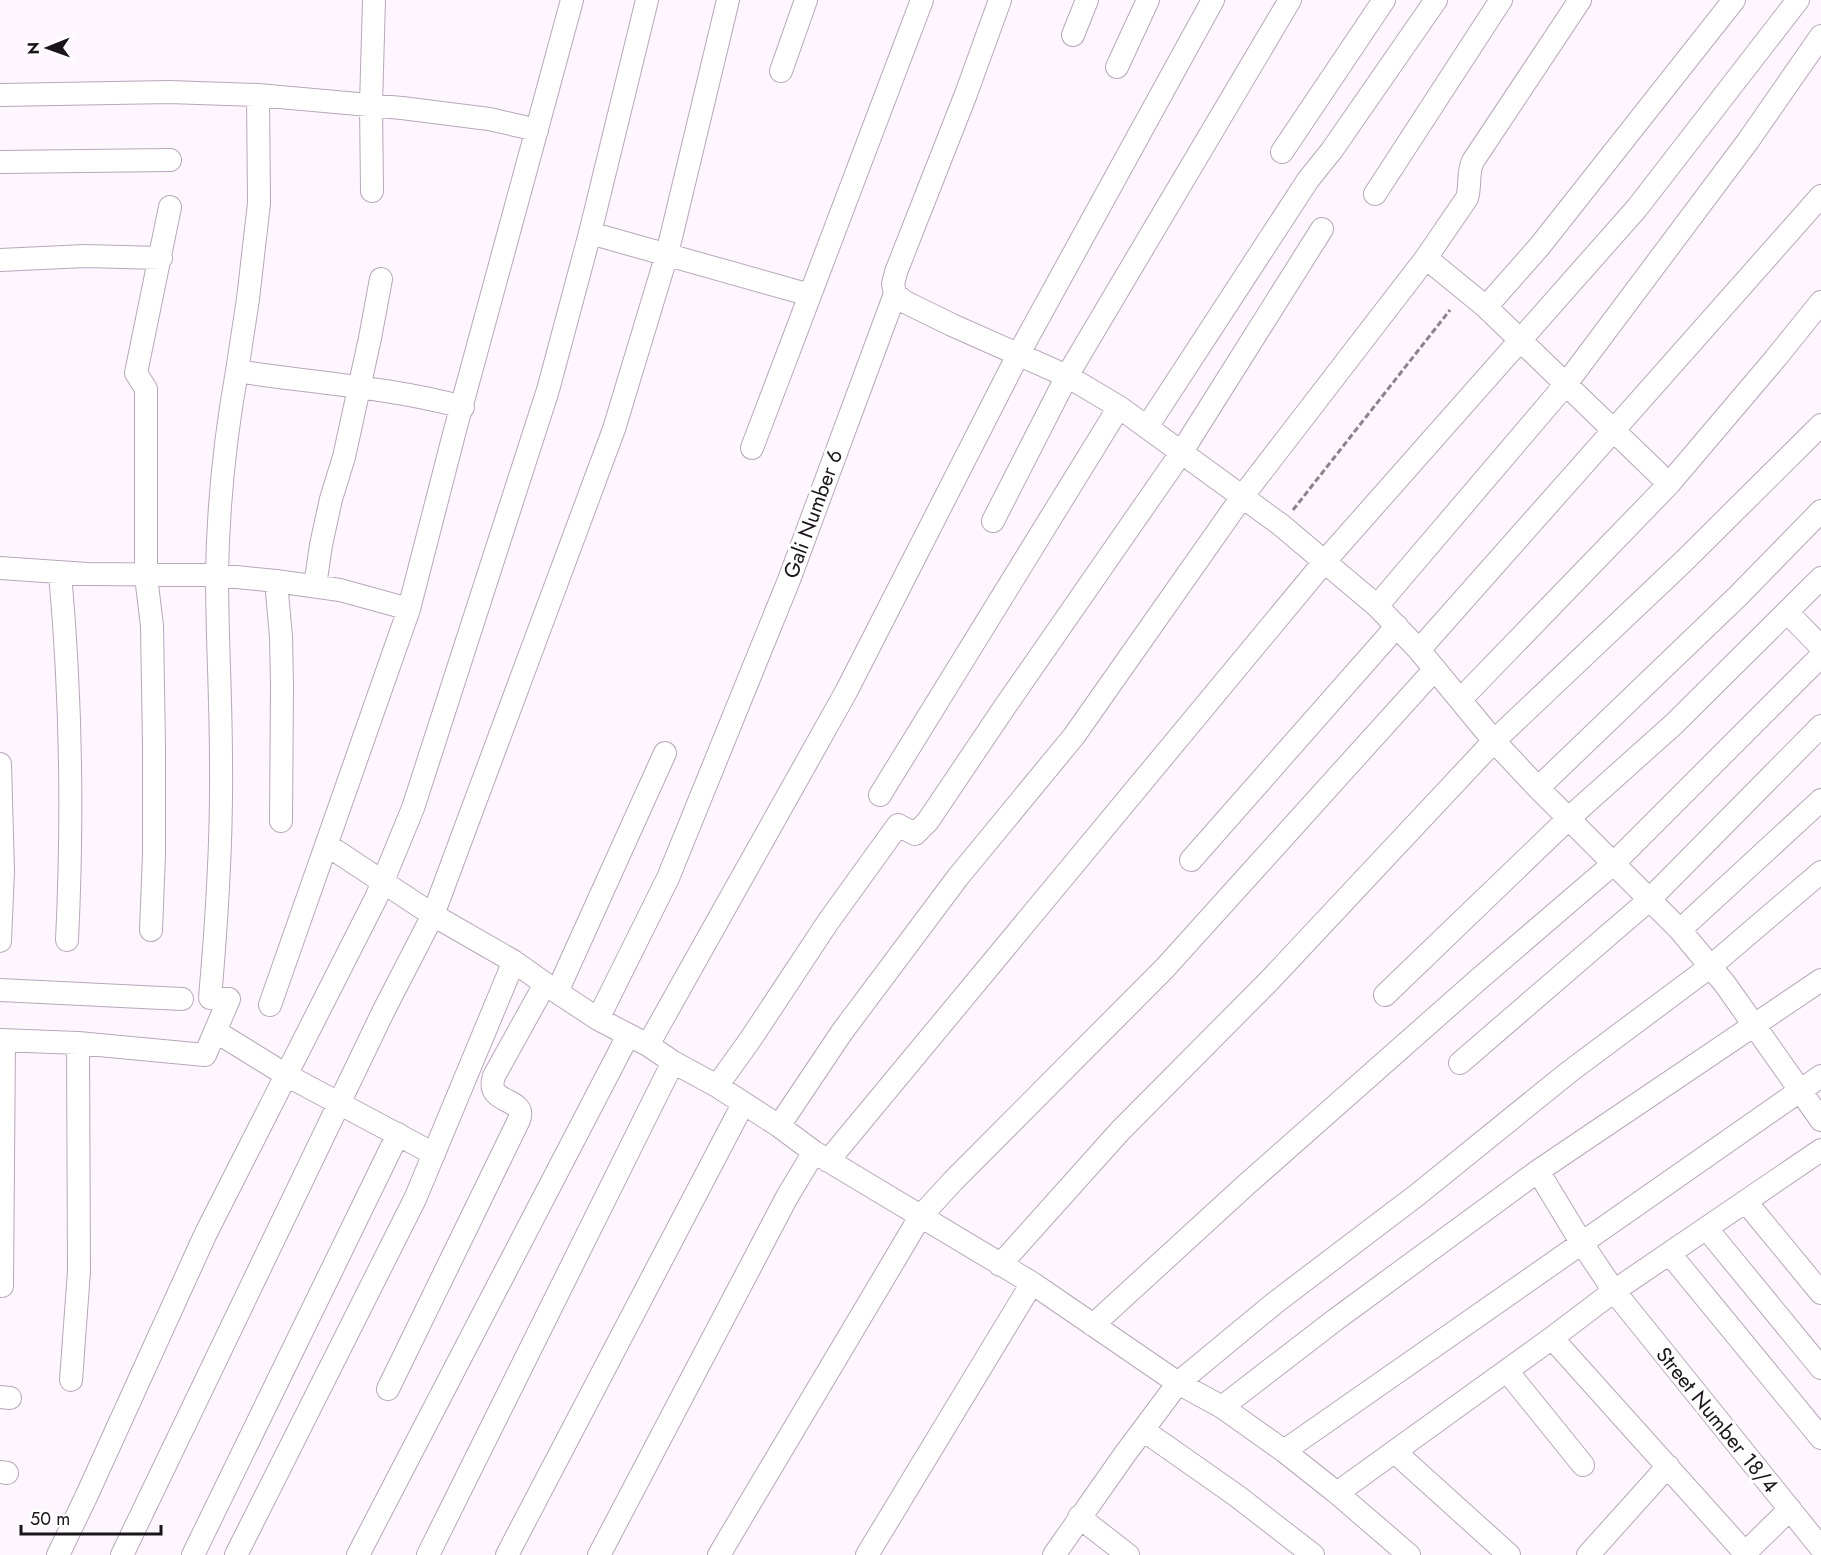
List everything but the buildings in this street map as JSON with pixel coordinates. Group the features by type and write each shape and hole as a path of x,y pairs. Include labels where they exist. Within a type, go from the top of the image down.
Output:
{"street":[{"path":"372,191 371,105 374,0"},
{"path":"58,1555 206,1233 376,898 413,808 548,390 648,0"},
{"path":"122,1555 384,1010 433,915 614,429 667,254 728,0"},
{"path":"781,71 807,0"},
{"path":"752,448 922,0"},
{"name":"Gali Number 6","path":"598,1019 672,867 789,580 895,294 893,284 896,272 966,94 1000,0"},
{"path":"1073,35 1087,0"},
{"path":"1117,68 1148,0"},
{"path":"648,1045 846,692 1018,356 1213,0"},
{"path":"993,521 1067,376 1290,0"},
{"path":"1282,152 1384,0"},
{"path":"1147,427 1308,180 1332,150 1436,0"},
{"path":"1375,194 1501,0"},
{"path":"779,1126 842,1032 893,963 958,878 1074,736 1242,497 1425,258 1467,198 1470,167 1473,161 1580,0"},
{"path":"1486,307 1539,247 1734,0"},
{"path":"599,1555 787,1197 1325,561 1637,208 1798,0"},
{"path":"270,1005 410,609 569,1"},
{"path":"1377,606 1566,384 1748,141 1821,36"},
{"path":"0,95 169,92 258,95 489,119 537,130"},
{"path":"2,1286 2,1040 78,1043 205,1055 229,999 210,998 221,820 218,536 225,447 248,299 259,203 258,95"},
{"path":"0,162 170,160"},
{"path":"1419,650 1821,196"},
{"path":"151,930 154,854 154,691 152,626 146,576 147,389 136,373 170,207"},
{"path":"717,1086 828,921 898,825 915,834 928,821 1181,453 1322,229"},
{"path":"590,233 810,295"},
{"path":"0,260 85,256 161,258"},
{"path":"1425,258 1486,307 1669,484"},
{"path":"315,586 321,545 331,499 344,457 381,279"},
{"path":"895,294 905,302 1018,356 1067,376 1119,407 1281,525 1377,606 1436,669 1494,741 1680,930 1711,966 1821,1120"},
{"path":"1461,699 1669,484 1821,302"},
{"path":"237,371 359,386 425,397 463,407"},
{"path":"880,795 1119,407"},
{"path":"1000,1265 1120,1131 1269,981 1494,741 1683,561 1821,425"},
{"path":"1538,788 1738,596 1821,511"},
{"path":"0,568 146,576 217,575 340,590 410,609"},
{"path":"60,573 68,708 70,884 67,940"},
{"path":"1384,994 1569,818 1674,724 1821,578"},
{"path":"276,581 282,685 281,821"},
{"path":"1787,612 1821,647"},
{"path":"1191,860 1396,626"},
{"path":"1093,1325 1247,1184 1479,978 1613,864 1821,656"},
{"path":"719,1555 920,1217 1165,968 1436,669"},
{"path":"1460,1063 1649,900 1821,726"},
{"path":"388,1389 521,1115 519,1109 491,1089 494,1076 551,988 665,753"},
{"path":"0,764 3,871 0,941"},
{"path":"1680,930 1821,800"},
{"path":"327,845 433,915 513,961 598,1019 648,1045 717,1086 779,1126 821,1157 1032,1283 1178,1383 1222,1407 1284,1450 1409,1555"},
{"path":"1054,1555 1079,1517 1178,1383 1276,1302 1417,1195 1569,1072 1711,966 1821,872"},
{"path":"236,1555 415,1199 513,961"},
{"path":"1222,1407 1335,1320 1538,1171 1821,980"},
{"path":"0,990 182,999"},
{"path":"215,1031 286,1075 434,1154"},
{"path":"358,1555 627,1034"},
{"path":"71,1380 79,1271 78,1043"},
{"path":"428,1555 674,1062"},
{"path":"1284,1450 1821,1076"},
{"path":"507,1555 743,1104"},
{"path":"193,1555 398,1134"},
{"path":"1337,1493 1614,1292 1821,1150"},
{"name":"Street Number 18/4","path":"1538,1171 1614,1292 1821,1548"},
{"path":"1746,1202 1821,1293"},
{"path":"1707,1229 1821,1368"},
{"path":"1670,1254 1821,1438"},
{"path":"867,1555 1032,1283"},
{"path":"1552,1338 1744,1554 1790,1509"},
{"path":"1507,1371 1583,1465"},
{"path":"1143,1430 1237,1496 1313,1555"},
{"path":"1395,1452 1509,1555"},
{"path":"1588,1555 1668,1466"},
{"path":"1079,1517 1128,1555"}],"path":[{"path":"1281,525 1450,310"}]}
